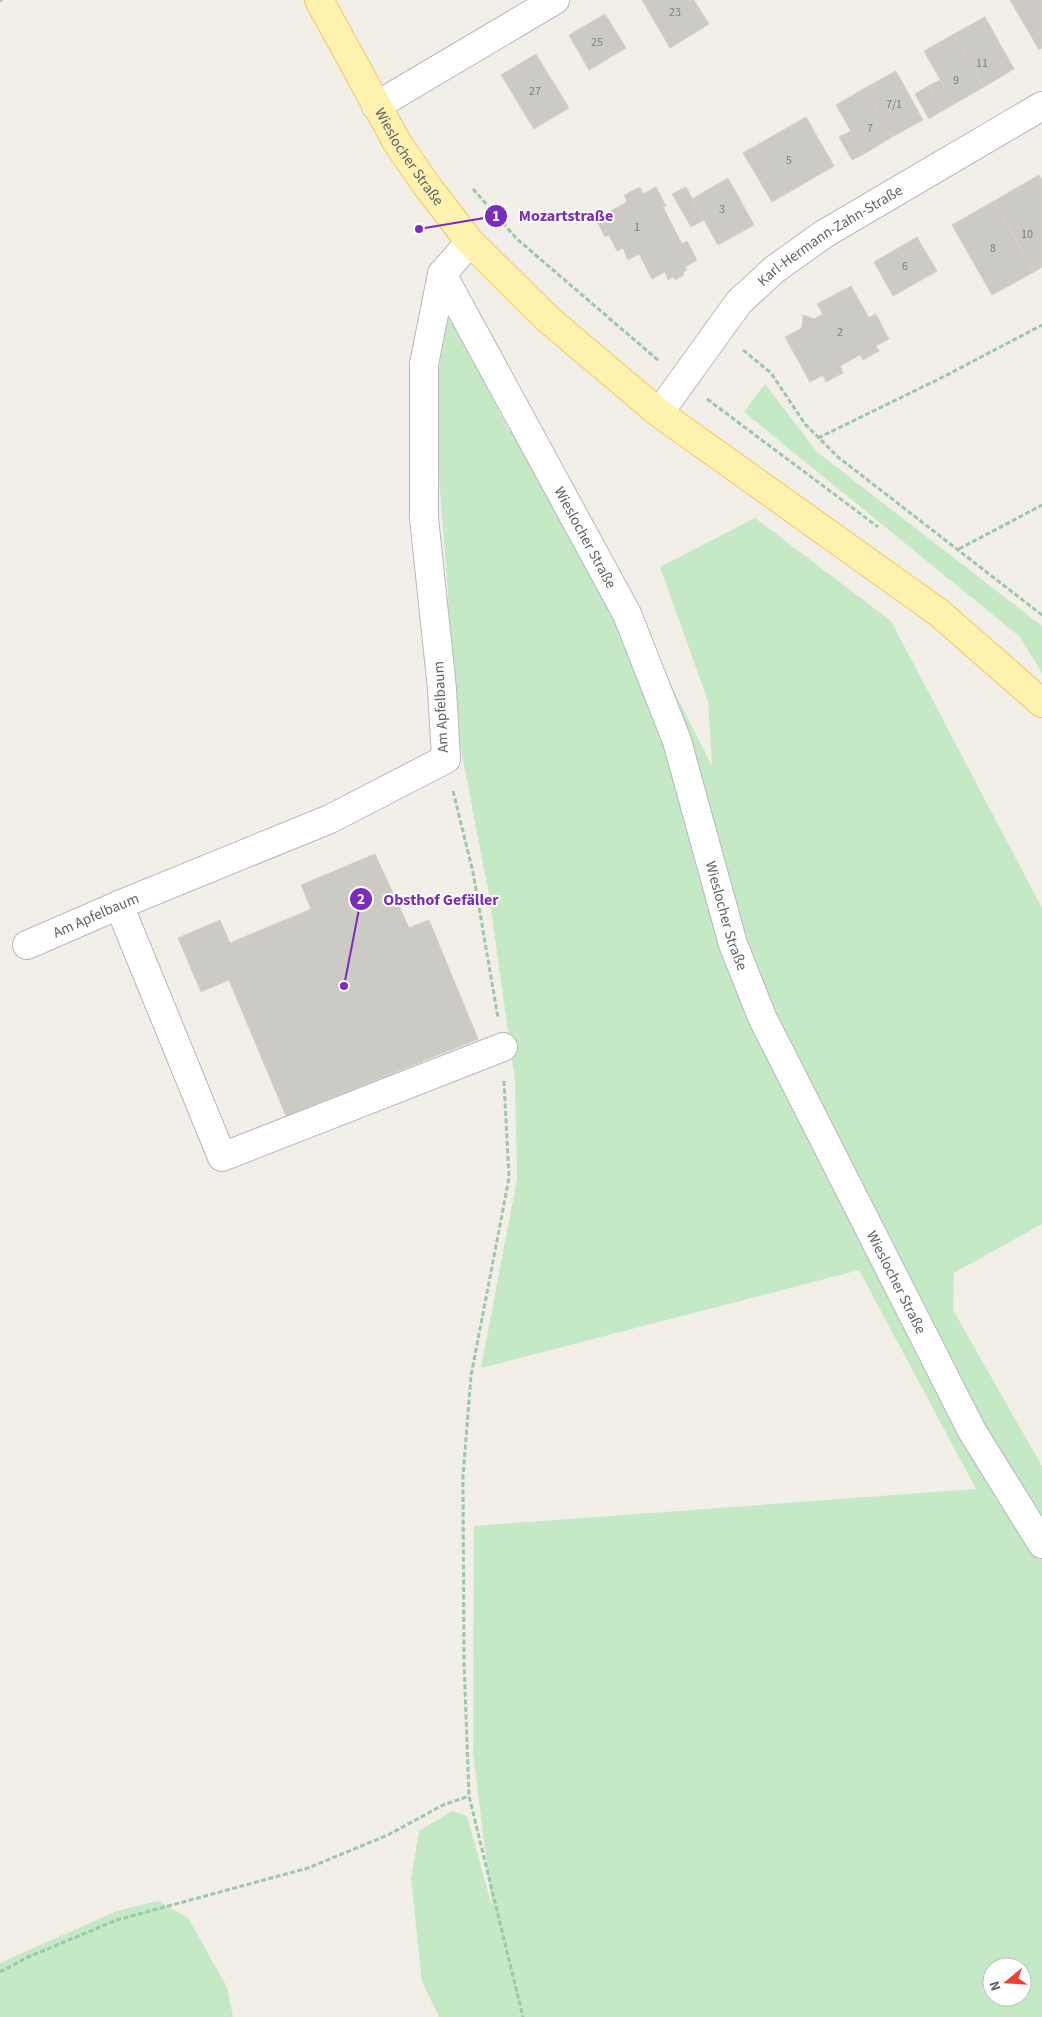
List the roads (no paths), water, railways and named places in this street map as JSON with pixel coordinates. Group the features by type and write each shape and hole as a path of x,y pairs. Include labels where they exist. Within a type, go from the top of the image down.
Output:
{"main road":[{"name":"Wieslocher Straße","path":"319,0 398,144 470,242 549,320 659,413 938,612 1042,702"}],"street":[{"path":"376,106 555,0"},
{"name":"Karl-Hermann-Zahn-Straße","path":"659,413 739,302 774,269 824,234 1042,106"},
{"name":"Am Apfelbaum","path":"27,945 119,905 330,819 446,759 442,689 424,508 424,364 442,274 470,242"},
{"name":"Wieslocher Straße","path":"442,274 627,614 677,741 733,944 762,1017 972,1431 1042,1544"},
{"path":"119,905 222,1156 503,1047"}],"place":[{"name":"Mozartstraße","path":"419,229"},
{"name":"Obsthof Gefäller","path":"344,986"}]}
